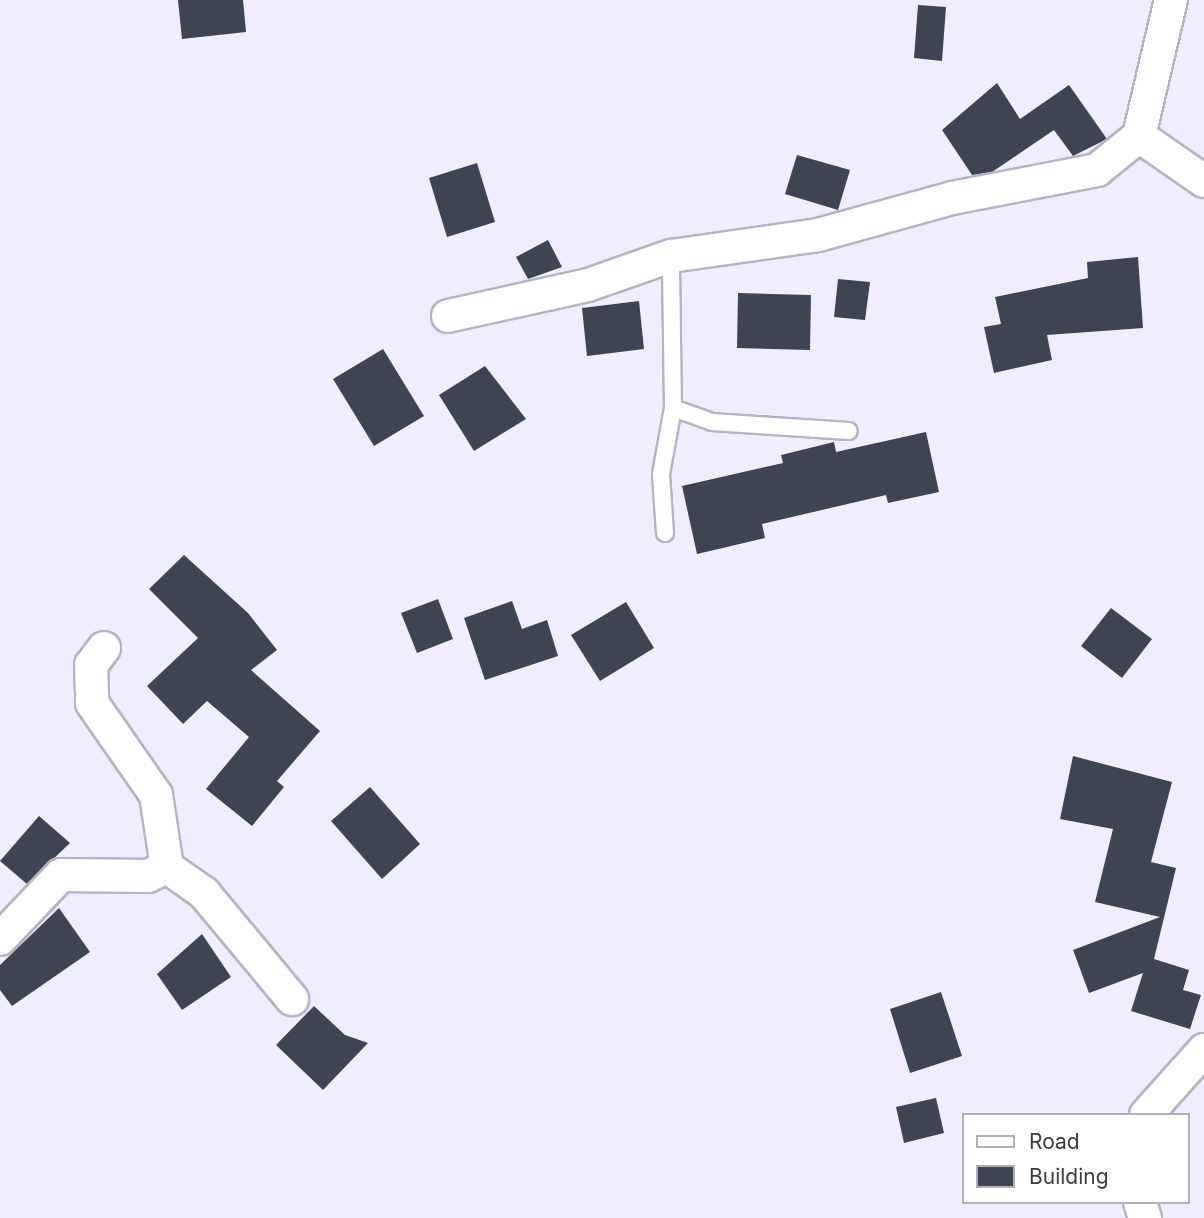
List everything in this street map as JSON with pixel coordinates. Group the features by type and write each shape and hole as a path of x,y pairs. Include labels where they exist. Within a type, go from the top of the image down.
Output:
{"street":[{"path":"448,316 588,285 671,256 818,235 952,198 1055,181 1097,170 1139,136 1171,0"},
{"path":"1139,136 1204,181"},
{"path":"104,648 91,665 92,703 156,795 167,867 210,899 292,999"},
{"path":"0,939 61,875 148,876 167,867"},
{"path":"1148,1113 1204,1050"}],"lane":[{"path":"665,533 662,474 673,408 671,256"},
{"path":"673,408 712,422 849,431"}],"building":[{"path":"178,0 243,0 246,32 182,39"},
{"path":"918,5 946,7 942,61 914,58"},
{"path":"997,83 1020,119 1069,85 1107,139 1073,156 1054,130 992,172 972,175 942,130"},
{"path":"797,155 850,170 838,210 785,194"},
{"path":"477,163 495,222 447,237 429,178"},
{"path":"548,240 562,267 528,279 516,257"},
{"path":"1138,257 1143,328 1047,335 1052,360 994,373 984,327 1001,324 995,297 1088,278 1087,262"},
{"path":"838,279 870,282 865,320 834,317"},
{"path":"738,293 811,295 810,350 737,348"},
{"path":"639,301 644,349 587,356 582,308"},
{"path":"383,349 424,416 374,446 333,379"},
{"path":"485,366 526,419 474,451 439,395"},
{"path":"926,432 939,492 888,503 886,495 762,524 765,538 697,554 682,486 783,463 781,455 834,442 836,452"},
{"path":"184,555 248,613 277,650 251,670 320,731 277,781 284,787 252,826 206,789 249,737 207,701 183,724 147,686 198,638 149,589"},
{"path":"438,599 453,639 417,653 401,613"},
{"path":"512,601 522,629 547,620 558,656 485,680 464,618"},
{"path":"626,602 654,648 600,681 571,635"},
{"path":"1111,608 1152,639 1122,678 1081,646"},
{"path":"1073,756 1172,782 1151,862 1176,868 1154,959 1189,970 1183,990 1201,995 1190,1029 1131,1011 1143,973 1089,993 1073,950 1160,917 1095,902 1113,829 1060,819"},
{"path":"370,787 420,844 382,879 331,821"},
{"path":"39,816 70,843 27,884 0,861"},
{"path":"59,908 90,952 12,1006 0,990 0,965"},
{"path":"202,934 231,977 182,1010 157,974"},
{"path":"941,992 962,1056 910,1073 890,1009"},
{"path":"314,1006 345,1035 368,1043 323,1090 276,1045"},
{"path":"936,1098 944,1133 904,1143 896,1107"}]}
